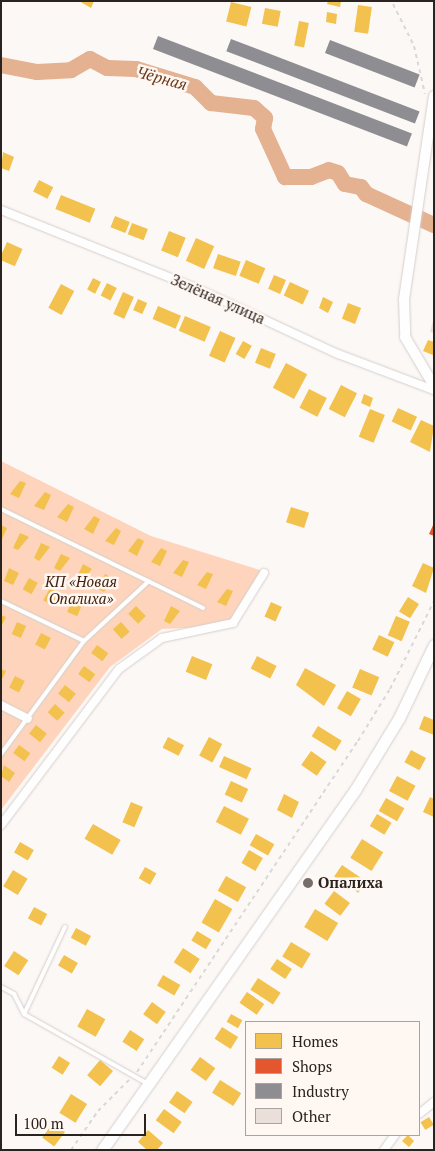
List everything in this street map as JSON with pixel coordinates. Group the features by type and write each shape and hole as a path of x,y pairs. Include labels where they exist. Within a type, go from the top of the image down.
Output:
{"main road":[{"path":"102,1150 150,1085 369,769 434,645"}],"street":[{"path":"430,96 422,184 404,299 405,337 434,386"},
{"name":"Зелёная улица","path":"1,210 194,287 338,354 434,390"},
{"path":"1,825 119,669 162,638 233,623 264,573"},
{"path":"1,705 28,718"},
{"path":"420,1113 434,1102"},
{"path":"384,1150 394,1136"}],"lane":[{"path":"1,509 203,608"},
{"path":"1,754 84,641 149,581"},
{"path":"1,601 84,641"},
{"path":"24,1014 64,927"},
{"path":"1,987 14,994 24,1014 150,1085"}],"path":[{"path":"393,4 414,46 430,96"},
{"path":"71,1150 98,1111 134,1076 358,741 390,689 434,601"}],"green space":[{"name":"КП «Новая Опалиха»","path":"1,461 151,536 266,572 234,626 162,629 110,667 1,810"}],"building: Homes":[{"path":"79,1 94,1 91,8"},
{"path":"328,1 341,1 340,7 327,4"},
{"path":"231,2 251,7 247,26 226,21"},
{"path":"358,5 372,7 368,34 354,32"},
{"path":"265,8 281,11 278,27 262,24"},
{"path":"327,12 337,14 336,24 326,22"},
{"path":"299,21 309,23 304,47 294,46"},
{"path":"3,152 14,157 9,171 1,168"},
{"path":"39,180 53,187 47,199 33,192"},
{"path":"61,195 95,209 90,223 55,209"},
{"path":"115,216 130,222 125,233 111,227"},
{"path":"132,223 148,229 144,240 128,234"},
{"path":"169,231 186,238 178,257 161,250"},
{"path":"196,238 214,246 204,269 186,261"},
{"path":"7,242 23,249 15,266 1,260"},
{"path":"218,254 241,262 236,276 213,268"},
{"path":"246,260 265,268 259,284 239,276"},
{"path":"274,275 286,280 280,294 268,289"},
{"path":"93,278 101,282 95,294 87,290"},
{"path":"290,282 309,291 303,304 284,296"},
{"path":"107,283 117,288 110,300 101,295"},
{"path":"61,284 74,291 62,315 48,308"},
{"path":"123,292 134,297 124,319 113,314"},
{"path":"323,297 333,302 328,313 319,308"},
{"path":"138,299 147,303 142,314 133,310"},
{"path":"348,303 361,308 355,324 342,319"},
{"path":"158,306 181,316 176,329 153,319"},
{"path":"185,316 211,327 205,342 179,331"},
{"path":"220,331 236,338 225,363 209,356"},
{"path":"428,340 434,342 433,355 423,351"},
{"path":"243,341 252,346 244,359 236,354"},
{"path":"261,348 276,354 270,369 255,363"},
{"path":"286,363 307,374 294,399 273,388"},
{"path":"341,385 357,393 345,417 329,409"},
{"path":"309,389 327,398 317,417 299,408"},
{"path":"364,394 373,398 370,407 361,403"},
{"path":"398,408 417,417 411,430 392,422"},
{"path":"370,409 385,415 374,443 359,437"},
{"path":"421,420 434,426 430,452 410,442"},
{"path":"20,481 26,483 19,498 10,494"},
{"path":"45,492 51,495 44,510 34,506"},
{"path":"68,504 74,507 67,522 57,517"},
{"path":"291,507 309,513 304,528 286,522"},
{"path":"94,516 100,519 93,534 84,529"},
{"path":"1,525 7,528 1,541"},
{"path":"116,528 121,531 114,545 105,541"},
{"path":"20,533 29,537 18,550 13,548"},
{"path":"138,538 144,541 137,556 128,551"},
{"path":"41,543 50,547 39,561 34,558"},
{"path":"161,548 167,551 160,566 151,562"},
{"path":"61,554 70,558 60,571 54,568"},
{"path":"183,560 189,562 182,577 173,573"},
{"path":"423,563 434,568 426,593 412,586"},
{"path":"83,564 92,569 81,582 76,579"},
{"path":"9,568 19,573 13,585 4,581"},
{"path":"207,572 213,574 206,589 197,585"},
{"path":"105,574 114,579 104,592 98,589"},
{"path":"29,578 38,583 31,594 23,589"},
{"path":"50,588 59,593 52,605 43,600"},
{"path":"227,589 233,591 226,606 217,602"},
{"path":"408,597 419,604 410,618 399,611"},
{"path":"72,600 82,604 77,616 67,612"},
{"path":"271,602 282,607 275,621 264,617"},
{"path":"136,606 146,616 138,624 128,614"},
{"path":"171,606 180,611 170,624 164,621"},
{"path":"1,615 6,617 1,627"},
{"path":"396,616 410,622 402,641 388,635"},
{"path":"17,622 26,626 21,638 12,634"},
{"path":"121,622 130,632 122,639 113,629"},
{"path":"41,633 51,638 45,650 35,645"},
{"path":"379,635 394,642 388,657 372,650"},
{"path":"97,645 108,653 102,661 91,653"},
{"path":"192,656 212,664 206,680 186,672"},
{"path":"257,656 277,666 270,678 251,668"},
{"path":"84,666 95,674 89,682 78,674"},
{"path":"305,668 336,685 324,706 296,685"},
{"path":"1,669 6,671 1,681"},
{"path":"360,669 379,677 372,696 352,687"},
{"path":"15,676 25,681 19,693 9,688"},
{"path":"65,685 76,694 69,702 58,694"},
{"path":"347,691 361,699 351,716 337,708"},
{"path":"55,704 65,713 57,721 48,712"},
{"path":"424,716 434,720 434,735 419,729"},
{"path":"36,725 47,734 40,742 29,734"},
{"path":"318,726 342,741 335,751 312,736"},
{"path":"168,737 184,745 179,756 163,748"},
{"path":"209,737 222,744 212,763 199,756"},
{"path":"19,745 30,753 24,761 13,753"},
{"path":"411,750 426,758 419,770 404,762"},
{"path":"311,751 327,762 317,776 301,765"},
{"path":"224,756 251,768 247,779 219,767"},
{"path":"4,765 15,773 9,782 1,776"},
{"path":"397,776 416,786 408,801 389,791"},
{"path":"231,781 248,789 242,803 225,795"},
{"path":"284,794 299,802 292,818 277,810"},
{"path":"430,797 434,799 434,817 423,812"},
{"path":"386,798 404,808 397,821 379,811"},
{"path":"131,802 143,807 134,827 122,822"},
{"path":"224,806 249,819 241,835 216,822"},
{"path":"377,814 392,823 384,835 370,826"},
{"path":"93,824 121,840 112,855 84,839"},
{"path":"256,834 274,844 268,856 250,845"},
{"path":"362,839 383,852 372,871 350,858"},
{"path":"20,842 34,850 28,860 14,852"},
{"path":"249,850 263,858 255,871 242,863"},
{"path":"342,865 366,881 358,893 334,877"},
{"path":"145,867 156,873 150,885 139,878"},
{"path":"13,870 28,879 18,895 3,886"},
{"path":"226,876 246,887 238,902 218,891"},
{"path":"334,891 350,903 340,916 324,904"},
{"path":"215,899 232,909 219,932 202,922"},
{"path":"34,907 47,914 41,926 28,918"},
{"path":"315,909 338,923 327,941 304,927"},
{"path":"76,928 91,936 86,946 71,938"},
{"path":"197,931 212,940 206,949 191,940"},
{"path":"291,942 311,954 302,968 282,957"},
{"path":"183,948 200,959 191,973 174,962"},
{"path":"14,951 28,960 18,975 4,966"},
{"path":"64,955 78,963 72,973 58,965"},
{"path":"277,959 292,969 285,979 270,969"},
{"path":"163,975 180,985 174,995 157,985"},
{"path":"258,978 281,993 273,1004 250,990"},
{"path":"247,992 264,1004 257,1015 240,1003"},
{"path":"152,1002 166,1012 157,1024 143,1014"},
{"path":"87,1009 105,1019 96,1037 77,1026"},
{"path":"231,1014 242,1020 238,1028 227,1022"},
{"path":"222,1027 238,1037 231,1049 215,1039"},
{"path":"130,1030 144,1039 137,1051 122,1042"},
{"path":"59,1056 70,1063 63,1075 52,1068"},
{"path":"200,1057 215,1068 206,1081 191,1070"},
{"path":"100,1060 113,1071 100,1086 87,1075"},
{"path":"220,1080 241,1093 233,1106 212,1093"},
{"path":"177,1091 193,1102 185,1113 169,1102"},
{"path":"71,1094 87,1104 75,1123 59,1113"},
{"path":"164,1109 182,1122 174,1133 156,1120"},
{"path":"429,1117 434,1125 425,1130 421,1122"},
{"path":"53,1123 65,1132 54,1146 42,1137"},
{"path":"148,1130 163,1143 157,1150 147,1150 138,1142"},
{"path":"409,1136 414,1141 409,1147 402,1141"}],"building: Shops":[{"path":"434,523 434,536 429,534"}],"building: Industry":[{"path":"158,36 412,133 407,147 153,49"},
{"path":"231,39 420,111 415,124 226,51"},
{"path":"330,40 420,74 415,87 325,53"}],"building: Other":[{"path":"434,321 434,333 430,332"}],"waterway":[{"name":"Чёрная","path":"1,65 37,72 71,70 90,59 107,68 136,69 195,87 211,103 254,108 265,118 263,129 285,177 311,177 329,170 338,173 345,184 361,187 366,194 434,225"}],"place":[{"name":"Опалиха","path":"308,883"}]}
